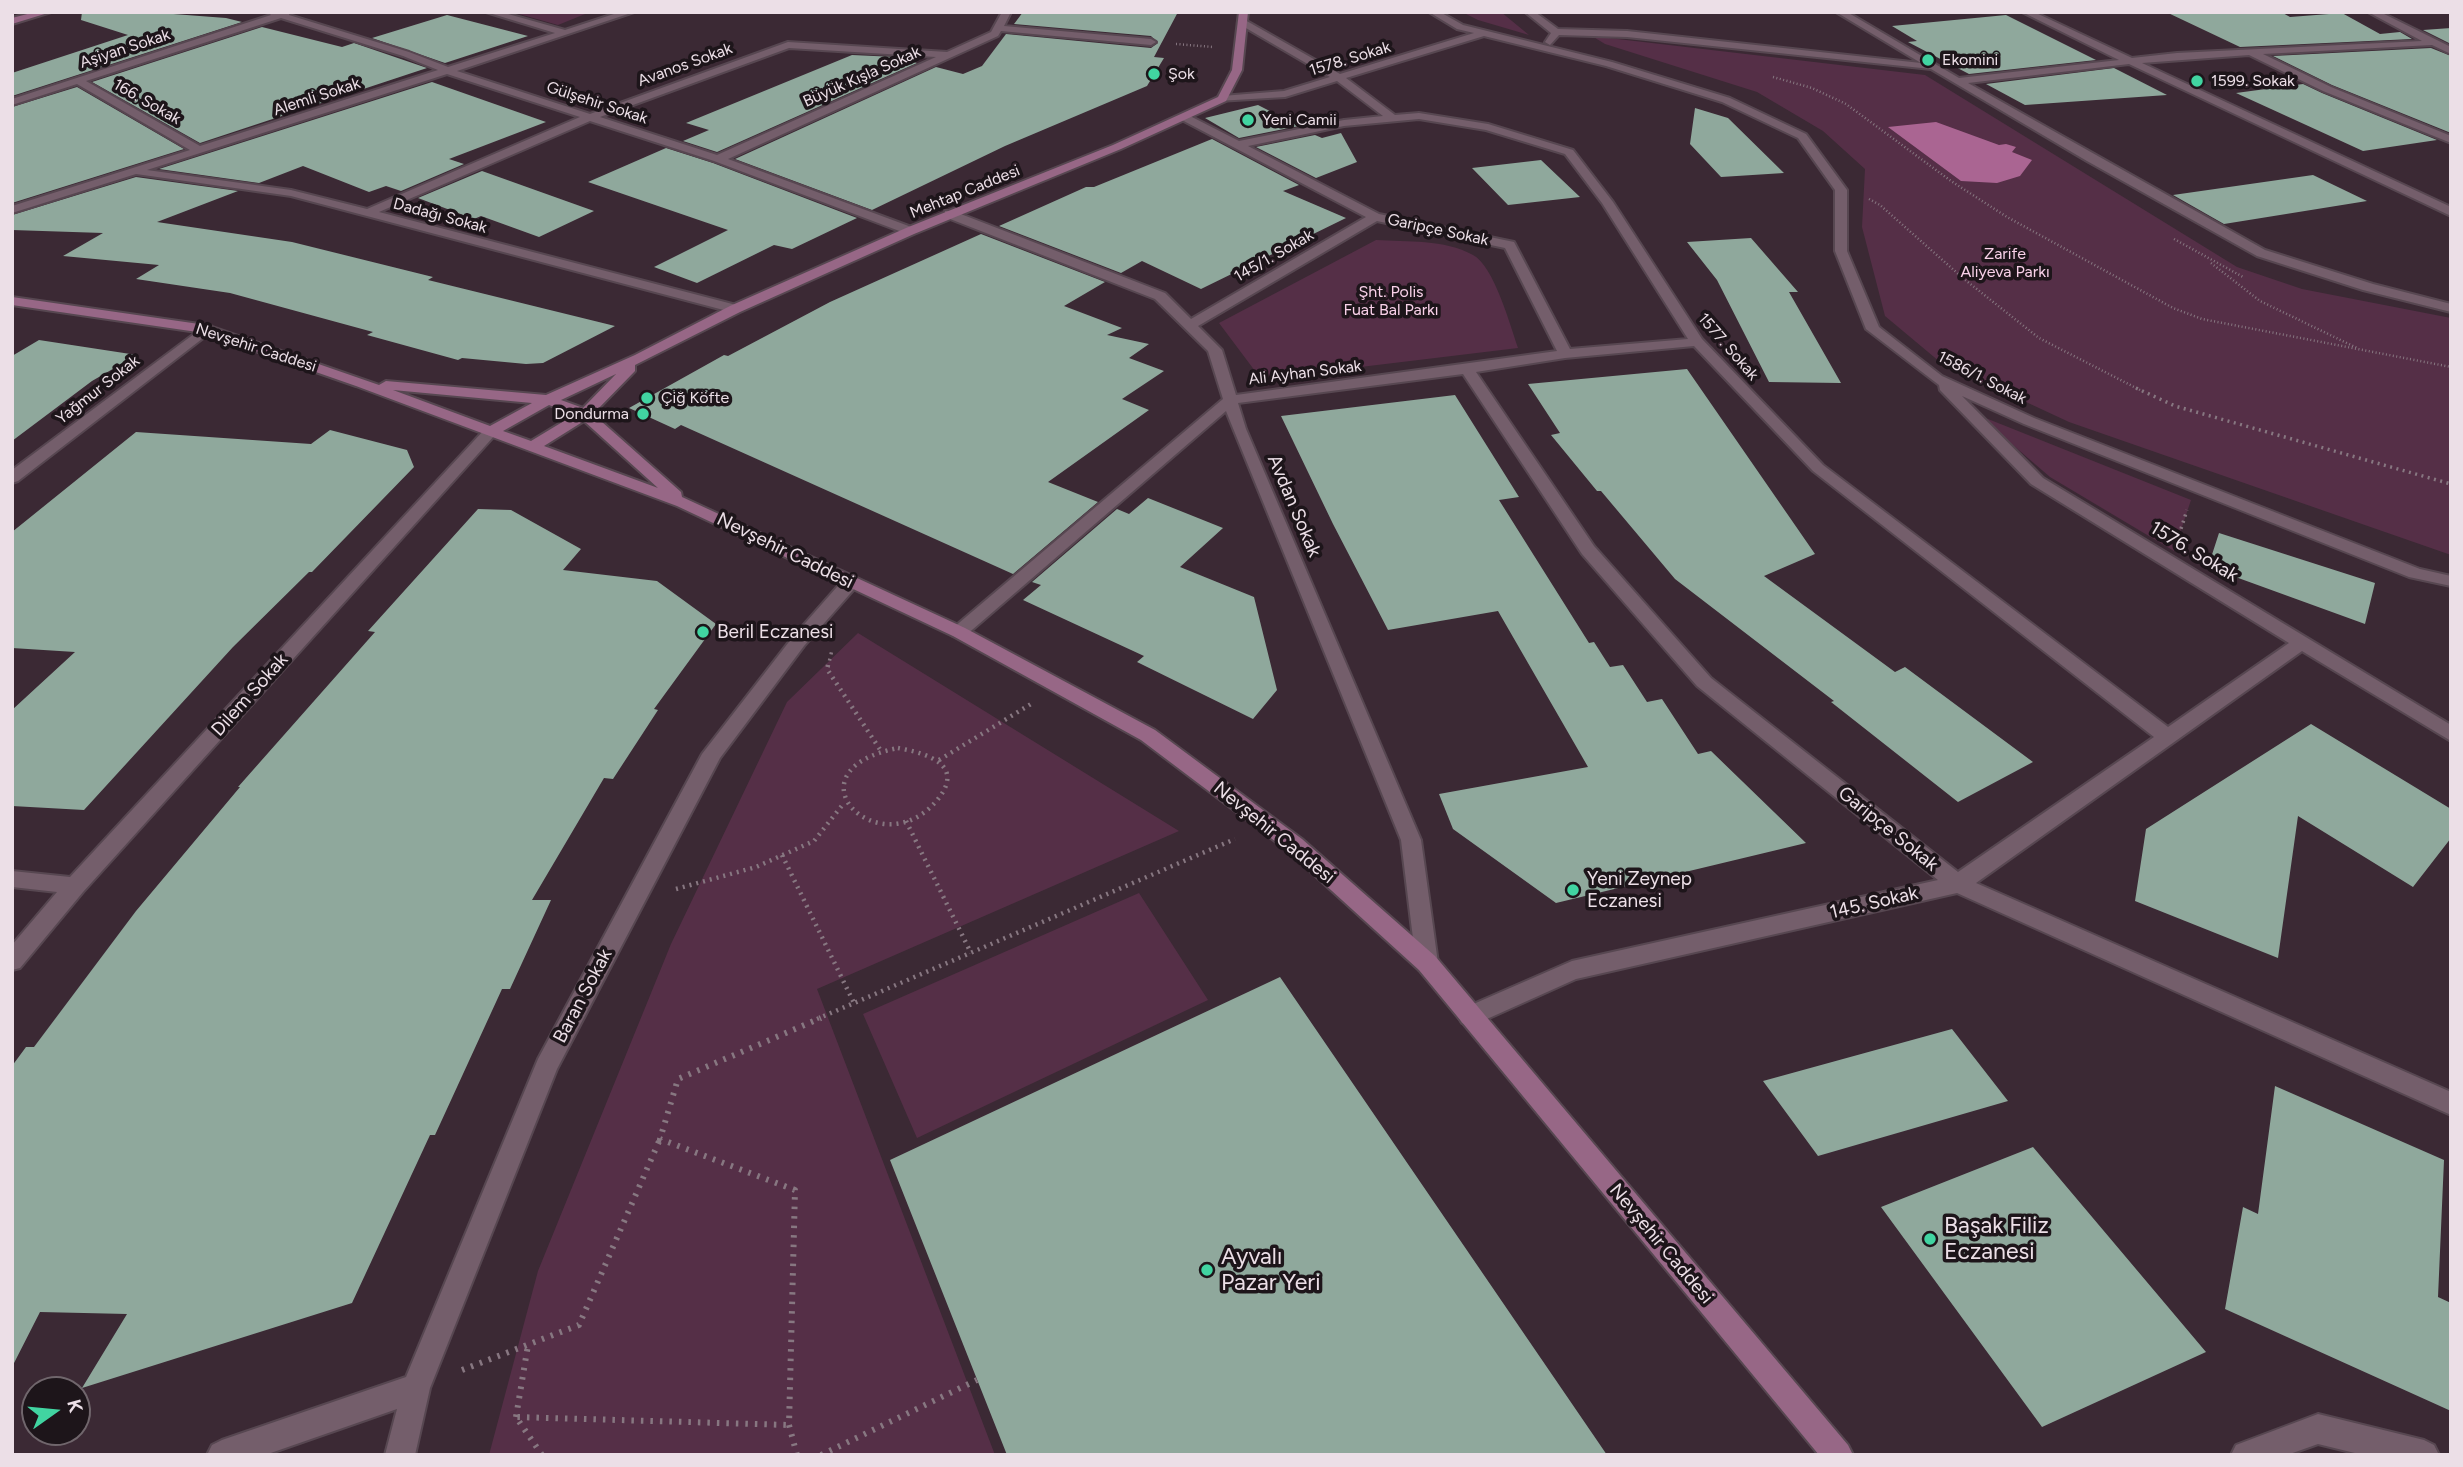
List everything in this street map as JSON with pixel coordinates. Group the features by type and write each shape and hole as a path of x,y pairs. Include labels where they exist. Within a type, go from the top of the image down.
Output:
{"main road":[{"path":"12,20 42,13"},
{"path":"1222,99 1237,70 1243,17"},
{"name":"Mehtap Caddesi","path":"640,358 735,309 910,231 1117,147 1222,99"},
{"name":"Nevşehir Caddesi","path":"12,301 206,329 362,383 530,448 684,503 958,632 1148,735 1294,845 1427,963 1838,1455"},
{"path":"490,432 548,400 640,358"},
{"path":"530,448 584,414 640,358"},
{"path":"362,383 548,400 584,414 684,503"}],"street":[{"path":"490,12 567,33"},
{"name":"Alemli Sokak","path":"12,210 630,12"},
{"path":"1007,12 999,28 1151,42"},
{"name":"1586/1. Sokak","path":"1433,12 1460,27 1609,64 1726,100 1802,136 1841,190 1841,251 1873,329 1937,379 2029,421 2195,487 2415,573 2451,580"},
{"path":"1529,12 1556,32 1627,34 1932,68"},
{"path":"1840,12 1932,68 2261,253 2368,287 2451,308"},
{"path":"2026,12 2451,212"},
{"path":"2372,12 2430,43 2451,51"},
{"name":"Gülşehir Sokak","path":"280,13 718,159 910,231"},
{"name":"Aşiyan Sokak","path":"12,102 280,13"},
{"path":"1243,17 1341,79 1393,119"},
{"name":"Büyük Kışla Sokak","path":"718,159 950,55 995,34 999,28"},
{"path":"1546,48 1556,32"},
{"name":"1578. Sokak","path":"1222,99 1286,94 1485,33"},
{"path":"1956,81 2131,60 2246,50 2430,43"},
{"name":"Avanos Sokak","path":"368,213 590,117 788,45 950,55"},
{"path":"2246,50 2327,89 2451,140"},
{"name":"166. Sokak","path":"78,80 200,151"},
{"name":"Garipçe Sokak","path":"1184,117 1375,217 1510,245 1565,354"},
{"name":"1577. Sokak","path":"1238,145 1345,123 1419,117 1488,127 1569,152 1608,202 1696,342 1818,468 2168,737"},
{"name":"Dadağı Sokak","path":"133,172 291,193 735,309"},
{"name":"Avdan Sokak","path":"949,215 1160,296 1215,350 1239,429 1411,840 1427,963"},
{"name":"145/1. Sokak","path":"1190,325 1375,217"},
{"name":"Yağmur Sokak","path":"12,478 206,329"},
{"name":"Ali Ayhan Sokak","path":"958,632 1230,400 1565,354 1696,342"},
{"name":"Garipçe Sokak","path":"1467,369 1588,550 1704,682 1958,884 2451,1104"},
{"name":"1576. Sokak","path":"1937,379 2037,481 2451,734"},
{"name":"Dilem Sokak","path":"12,961 75,886 490,432"},
{"name":"Baran Sokak","path":"400,1455 416,1388 546,1066 712,754 798,642 850,583"},
{"name":"145. Sokak","path":"1470,1016 1572,970 1958,884 2302,643"},
{"path":"12,879 75,886"},
{"path":"222,1455 416,1388"},
{"path":"2246,1455 2318,1429 2424,1455"}],"path":[{"path":"1151,42 1239,50"},
{"path":"1770,76 1812,88 1846,104 1951,181 2007,217 2173,308 2202,319 2451,366"},
{"path":"1832,178 1881,205 1964,279 2039,338 2110,376 2175,405 2451,484"},
{"path":"2206,248 2207,259 2218,271 2251,294 2324,334 2364,351"},
{"path":"2171,563 2195,487"},
{"path":"833,644 827,669 881,751"},
{"path":"939,760 1059,688"},
{"path":"914,748 939,760 946,770 948,782 944,794 922,815 906,821 875,823 851,812 844,803 846,778 854,767 881,751 914,748"},
{"path":"634,901 756,867 814,841 844,803"},
{"path":"906,821 971,953"},
{"path":"416,1388 579,1325 660,1139 678,1079 1268,825"},
{"path":"782,855 854,1003"},
{"path":"660,1139 795,1190 789,1425 797,1455"},
{"path":"528,1345 516,1417 542,1455"},
{"path":"821,1455 977,1380"},
{"path":"516,1417 789,1425"}],"green space":[{"path":"512,12 590,12 558,25"},
{"path":"1462,12 1501,12 1529,35 1478,20"},
{"name":"Zarife Aliyeva Parkı","path":"1592,36 1925,75 2237,267 2302,289 2451,318 2451,555 2069,422 1940,362 1885,316 1862,227 1865,169 1823,131 1757,92 1605,44"},
{"name":"Şht. Polis Fuat Bal Parkı","path":"1376,240 1450,246 1481,261 1506,311 1518,348 1261,379 1219,323"},
{"path":"1978,415 2191,500 2174,551 2050,477"},
{"path":"858,633 1179,831 817,989 995,1455 489,1455 538,1271 671,944 787,702"},
{"path":"1139,893 1208,1000 917,1138 863,1014"}],"shaded area":[{"path":"1936,122 1999,145 2016,147 2012,152 2032,160 2020,176 1997,183 1961,181 1888,127"}],"building":[{"path":"82,12 147,12 226,18 242,22 12,96 12,73 128,35 81,20"},
{"path":"1023,12 1178,12 1154,57 1164,58 1147,86 1005,146 872,210 735,159 936,67 963,74 982,66 1006,34 1151,48 1158,43 1151,36 1014,24"},
{"path":"2166,12 2281,12 2290,17 2342,13 2380,34 2400,32 2412,39 2240,47"},
{"path":"447,15 528,36 445,63 372,38"},
{"path":"2006,15 2096,60 1969,74 1908,42 1917,41 1892,26"},
{"path":"262,27 342,47 354,43 427,68 200,143 92,82"},
{"path":"2451,28 2451,44 2423,30"},
{"path":"2431,48 2451,56 2451,133 2332,85 2273,56"},
{"path":"852,55 896,57 917,63 717,152 683,141 709,130 686,123"},
{"path":"2114,68 2167,95 2025,105 1986,84"},
{"path":"432,82 546,122 449,159 464,164 401,191 386,186 369,192 303,166 259,183 159,169"},
{"path":"2303,84 2437,140 2363,151 2236,93"},
{"path":"77,87 184,149 12,203 12,107"},
{"name":"Yeni Camii","path":"1258,105 1299,126 1239,138 1205,118"},
{"path":"1695,108 1728,118 1784,173 1721,177 1690,144"},
{"path":"1341,133 1357,162 1316,178 1256,147 1315,135 1322,138"},
{"path":"1212,139 1299,185 1283,191 1346,218 1201,289 1142,261 1121,273 999,226 1086,187 1094,187"},
{"path":"666,148 857,218 792,249 774,245 697,283 654,267 728,230 588,182"},
{"path":"1541,160 1580,197 1508,205 1472,168"},
{"path":"482,171 594,211 539,237 481,216 474,219 418,198"},
{"path":"2313,175 2367,201 2224,224 2173,195"},
{"path":"136,177 238,191 157,222 292,242 433,277 428,280 615,326 543,363 462,358 458,360 367,335 373,332 230,293 136,279 159,265 63,256 103,233 12,230 12,215"},
{"path":"981,234 1105,282 1064,306 1122,328 1107,335 1149,344 1129,358 1164,371 1122,399 1149,410 1048,482 1098,502 1013,574 681,425 675,429 629,408 724,355 728,356 830,302"},
{"path":"1751,238 1798,292 1789,292 1841,383 1769,382 1717,280 1687,242"},
{"path":"39,340 137,355 92,381 12,441 12,356"},
{"path":"1687,369 1815,554 1764,576 1895,672 1905,667 2033,762 1958,802 1831,702 1834,701 1675,579 1551,435 1560,433 1528,384"},
{"path":"1455,395 1519,497 1499,500 1589,643 1594,642 1610,667 1623,665 1647,702 1662,699 1698,754 1711,751 1806,843 1556,903 1453,829 1439,794 1588,767 1498,611 1388,630 1281,416"},
{"path":"330,430 407,450 414,467 312,572 233,647 84,810 12,806 12,710 75,652 12,648 12,532 136,432 311,444"},
{"path":"1148,498 1223,528 1180,567 1254,597 1277,690 1253,719 1137,662 1144,656 1023,600 1041,585 1032,582 1117,509 1129,514"},
{"path":"478,509 511,510 581,549 563,570 657,581 716,624 654,709 658,710 613,779 604,778 532,900 551,900 510,989 502,989 435,1135 430,1135 352,1303 91,1385 89,1376 127,1314 40,1312 12,1367 12,1066 26,1047 34,1047 136,911 238,787 375,632 368,631"},
{"path":"2219,533 2375,583 2365,624 2208,567"},
{"path":"2311,724 2451,809 2451,838 2413,887 2298,816 2278,958 2135,901 2146,829"},
{"name":"Ayvalı Pazar Yeri","path":"1280,977 1607,1455 1007,1455 890,1160"},
{"path":"1952,1029 2008,1101 1818,1156 1763,1081"},
{"path":"2275,1086 2444,1160 2438,1297 2451,1303 2451,1411 2225,1309 2243,1207 2258,1214"},
{"path":"2033,1147 2206,1352 2042,1427 1881,1207"}],"place":[{"name":"Ekomini","path":"1928,60"},
{"name":"Şok","path":"1154,74"},
{"name":"1599. Sokak","path":"2197,81"},
{"name":"Yeni Camii","path":"1248,120"},
{"name":"Çiğ Köfte","path":"647,398"},
{"name":"Dondurma","path":"643,414"},
{"name":"Beril Eczanesi","path":"703,632"},
{"name":"Yeni Zeynep Eczanesi","path":"1573,890"},
{"name":"Başak Filiz Eczanesi","path":"1930,1239"},
{"name":"Ayvalı Pazar Yeri","path":"1207,1270"}]}
